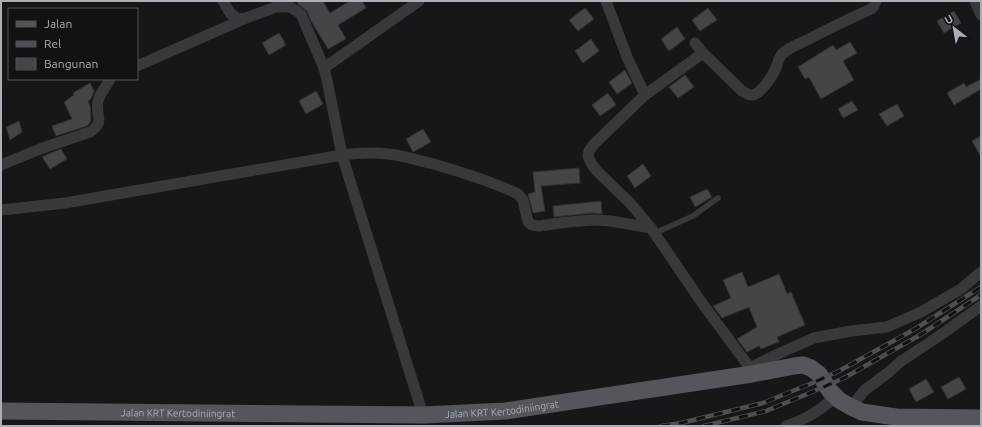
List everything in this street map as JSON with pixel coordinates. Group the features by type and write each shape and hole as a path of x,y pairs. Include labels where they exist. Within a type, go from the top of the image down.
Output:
{"main road":[{"name":"Jalan KRT Kertodiniingrat","path":"1,411 423,415 506,412 751,371 803,365 811,368 819,374 830,391 836,397 862,412 896,417 981,418"}],"street":[{"path":"223,1 230,13 238,19 246,18"},
{"path":"324,68 419,1"},
{"path":"695,43 703,53 742,91 753,95 760,91 768,81 783,53 790,48 870,9 874,6 876,1"},
{"path":"975,1 981,15"},
{"path":"608,2 627,57 645,95"},
{"path":"138,66 246,18 276,7 290,7 301,14 324,68 342,155 423,415"},
{"path":"703,53 645,95 594,144 589,150 588,156 590,163 596,170 630,203 653,230 702,303 751,371 780,353 814,338 851,331 887,327 921,312 961,289 981,272"},
{"path":"1,165 40,149 90,132 99,125 98,100 109,80"},
{"path":"1,210 65,203 342,155 369,153 389,154 448,168 514,192 523,200 528,222 532,225 539,226 593,220 611,221 653,230"},
{"path":"851,407 865,390 900,362 981,306"},
{"path":"786,426 805,419 821,410 836,397"}],"lane":[{"path":"653,230 693,216 718,198"}],"building":[{"path":"297,1 323,1 330,13 350,1 362,1 366,8 338,25 346,39 328,49 311,21 307,11 298,4"},
{"path":"585,8 594,19 578,31 569,20"},
{"path":"708,8 717,20 700,31 692,20"},
{"path":"954,11 961,23 944,33 937,21"},
{"path":"677,27 685,39 669,51 661,39"},
{"path":"279,33 286,45 269,55 262,43"},
{"path":"591,39 599,51 583,63 575,51"},
{"path":"850,42 857,53 843,61 854,80 821,99 809,77 805,79 798,67 833,45 836,50"},
{"path":"625,70 632,83 617,94 609,82"},
{"path":"685,75 694,87 678,98 669,87"},
{"path":"981,79 981,89 954,105 947,93 964,83 966,87"},
{"path":"90,83 94,91 91,99 88,101 90,106 91,121 87,126 56,136 52,126 72,119 64,102 74,95 73,93"},
{"path":"316,91 323,104 306,114 299,101"},
{"path":"608,93 616,105 600,116 592,105"},
{"path":"852,101 858,110 843,118 838,109"},
{"path":"897,104 904,116 887,126 879,114"},
{"path":"19,121 22,132 10,140 6,127"},
{"path":"423,129 431,142 413,152 406,139"},
{"path":"981,136 981,157 972,141"},
{"path":"61,149 67,159 50,169 42,157"},
{"path":"643,164 651,176 635,188 627,176"},
{"path":"579,168 580,183 541,186 545,211 533,213 528,194 535,192 533,172"},
{"path":"707,189 712,197 695,207 690,197"},
{"path":"601,201 602,214 592,213 554,217 553,206"},
{"path":"742,272 748,287 779,274 787,294 791,292 805,325 777,337 779,342 761,349 759,346 747,352 737,339 757,327 749,307 722,318 713,306 731,298 723,280"},
{"path":"959,377 966,389 948,399 941,387"},
{"path":"926,379 934,392 916,402 909,389"}],"railway":[{"path":"661,426 681,423 763,403 810,384 839,371 915,329 981,287"},
{"path":"704,426 766,411 844,378 920,335 981,295"}]}
